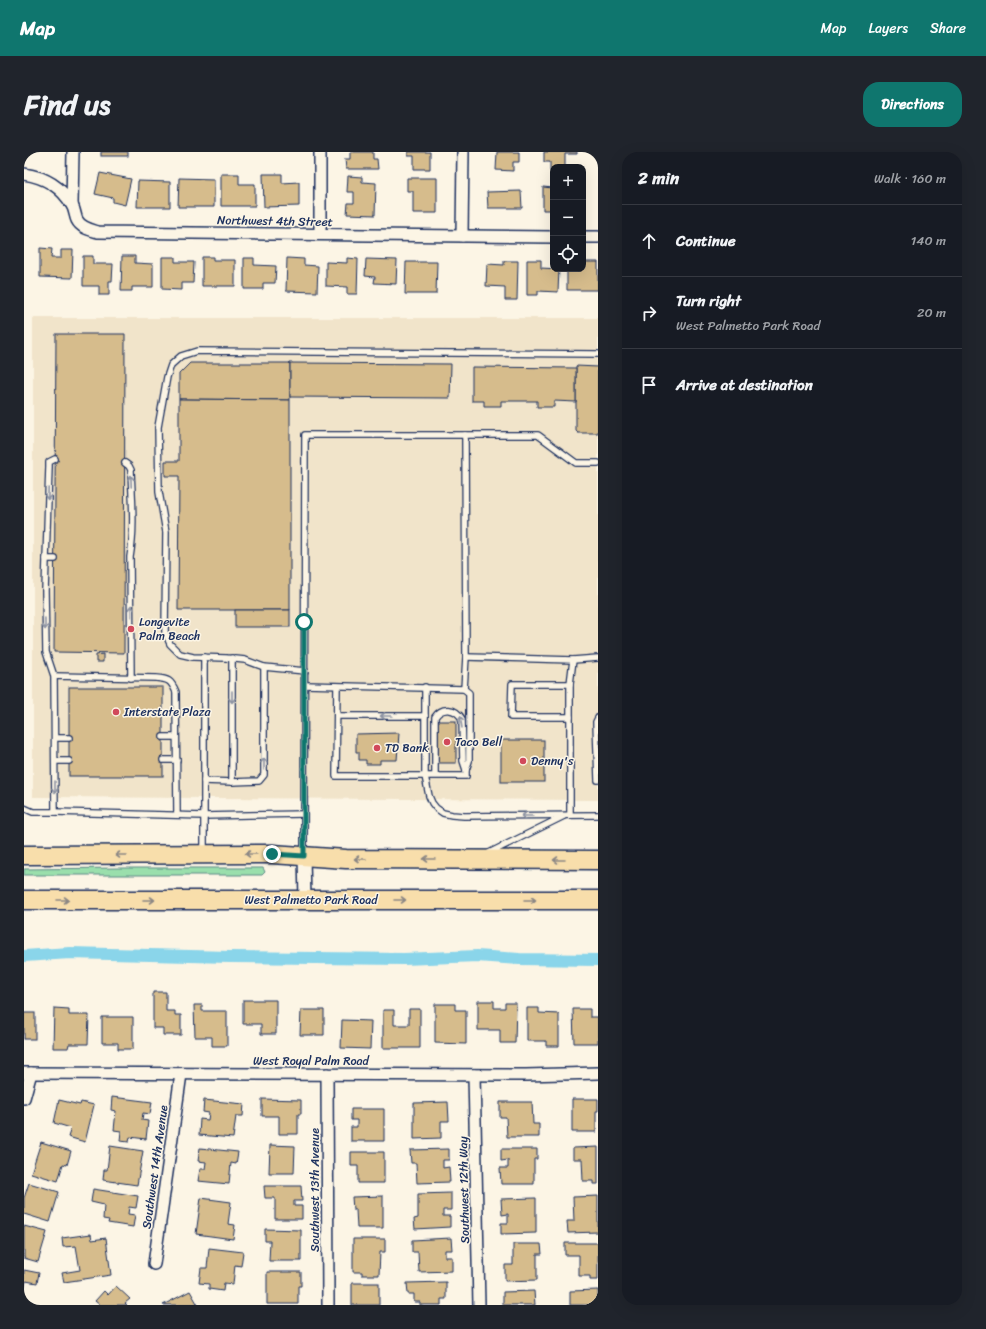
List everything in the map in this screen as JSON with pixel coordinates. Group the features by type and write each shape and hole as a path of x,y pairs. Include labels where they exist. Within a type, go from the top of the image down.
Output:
{"main road":[{"path":"24,855 272,854 346,859 598,860"},
{"name":"West Palmetto Park Road","path":"24,900 598,900"}],"street":[{"path":"72,205 73,152"},
{"path":"320,152 320,234"},
{"path":"462,152 462,236"},
{"name":"Northwest 4th Street","path":"24,174 38,176 58,188 72,205 78,221 87,229 98,232 550,237"},
{"path":"586,237 598,237"},
{"path":"304,856 304,900"},
{"path":"24,1098 28,1073"},
{"name":"West Royal Palm Road","path":"28,1073 474,1075 598,1073"},
{"name":"Southwest 14th Avenue","path":"154,1264 181,1074"},
{"name":"Southwest 13th Avenue","path":"328,1074 328,1305"},
{"name":"Southwest 12th Way","path":"474,1075 479,1305"}],"lane":[{"path":"304,671 264,667 245,660 232,658 193,657 180,654 170,644 165,632 166,532 159,492 158,427 166,377 171,365 181,356 197,351 598,354"},
{"path":"304,856 305,435 538,435 576,463 598,463"},
{"path":"464,689 466,657 465,435"},
{"path":"55,459 49,462 44,591 46,652 54,676 55,812"},
{"path":"125,463 131,470 133,541 128,559 131,678"},
{"path":"46,559 54,559"},
{"path":"204,657 204,855"},
{"path":"466,657 573,660 598,658"},
{"path":"232,658 232,782"},
{"path":"568,815 570,684 573,660"},
{"path":"204,781 259,781 264,775 264,667"},
{"path":"54,676 167,679 173,684 176,692 177,815"},
{"path":"570,684 512,684 511,717 570,717"},
{"path":"304,685 464,689 469,693 469,761 466,773"},
{"path":"337,686 336,776 435,776 466,773"},
{"path":"426,687 425,776 432,803 436,808 443,813 452,815 598,815"},
{"path":"435,776 435,717 443,710 452,710 460,714 462,719 463,761 466,773"},
{"path":"337,716 425,716"},
{"path":"598,718 596,722 598,780"},
{"path":"163,738 176,737"},
{"path":"55,738 69,738"},
{"path":"163,760 176,760"},
{"path":"55,761 69,761"},
{"path":"24,808 33,812 204,816 304,814"},
{"path":"476,859 568,815"}],"shaded area":[{"path":"33,318 598,318 598,800 33,797"}],"green space":[{"path":"263,868 265,872 262,875 24,875 24,869"}],"building":[{"path":"101,152 128,152 128,156 101,156"},
{"path":"350,152 373,152 373,159 377,159 378,169 346,169 345,159 350,159"},
{"path":"408,152 430,152 430,169 414,169 414,156 408,156"},
{"path":"497,152 519,152 519,162 513,162 513,171 496,170"},
{"path":"544,152 577,152 577,154 565,154 565,164 550,164 550,162 544,162"},
{"path":"100,173 131,179 125,205 113,202 113,198 95,194"},
{"path":"221,174 239,174 239,184 255,184 255,206 221,206"},
{"path":"263,174 282,174 282,183 299,182 299,206 264,207"},
{"path":"348,176 362,177 362,182 376,183 375,215 347,214 348,203 354,203 354,192 347,192"},
{"path":"179,178 214,179 214,207 178,207"},
{"path":"407,178 437,178 437,213 413,213 413,191 407,191"},
{"path":"138,181 170,182 170,207 137,207"},
{"path":"543,187 550,188 550,210 543,210"},
{"path":"521,191 522,208 488,208 487,192"},
{"path":"40,248 52,249 51,258 61,258 61,250 73,250 72,278 40,277"},
{"path":"83,256 93,256 93,264 113,264 112,281 109,281 109,295 99,295 99,286 83,286"},
{"path":"122,256 135,256 135,263 153,264 153,287 132,287 132,291 121,291"},
{"path":"162,257 175,257 175,262 194,262 193,283 181,283 181,290 162,289"},
{"path":"202,257 213,257 213,260 235,260 235,286 202,286"},
{"path":"244,258 254,258 254,265 276,266 275,283 263,283 263,289 244,289"},
{"path":"287,258 304,259 304,265 318,266 317,292 286,291"},
{"path":"347,258 358,259 357,294 347,294 347,287 326,286 326,262 347,263"},
{"path":"366,259 397,260 396,284 374,283 375,277 365,276"},
{"path":"527,260 541,260 541,268 550,268 550,272 559,272 558,292 538,291 538,295 527,295"},
{"path":"504,261 518,261 517,300 505,300 505,287 486,286 487,264 504,265"},
{"path":"406,262 437,262 436,294 405,294"},
{"path":"586,262 598,262 598,290 567,290 567,272 586,272"},
{"path":"56,334 125,334 124,653 54,652"},
{"path":"190,363 290,363 290,400 179,399 179,374"},
{"path":"290,363 451,364 450,398 290,397"},
{"path":"576,366 598,367 598,433 578,433 576,431"},
{"path":"472,367 576,368 576,402 554,401 554,407 537,407 537,401 501,401 501,406 484,406 484,401 472,401"},
{"path":"179,399 290,400 290,610 178,610 179,476 165,476 165,461 179,461"},
{"path":"235,610 290,610 290,627 235,627"},
{"path":"103,654 103,662 96,662 96,655"},
{"name":"Interstate Plaza","path":"69,687 163,687 163,776 69,776"},
{"name":"Taco Bell","path":"438,721 456,721 456,763 438,763"},
{"name":"TD Bank","path":"399,733 397,760 380,760 380,764 366,764 366,760 359,760 359,752 356,752 356,734"},
{"name":"Denny's","path":"501,740 544,740 544,782 501,782"},
{"path":"153,992 166,992 166,1011 175,1011 175,1015 181,1015 181,1035 163,1035 163,1028 153,1028"},
{"path":"243,1000 276,1000 276,1034 261,1034 261,1024 243,1024"},
{"path":"478,1001 494,1001 494,1008 505,1008 505,1003 516,1003 515,1043 500,1043 500,1030 478,1030"},
{"path":"435,1004 455,1004 455,1010 466,1010 466,1044 435,1043"},
{"path":"194,1005 202,1005 202,1011 227,1011 227,1046 212,1046 212,1037 195,1037"},
{"path":"54,1008 69,1009 69,1015 89,1015 88,1044 69,1044 68,1048 53,1048"},
{"path":"527,1008 539,1008 539,1013 559,1014 559,1046 546,1046 546,1041 527,1041"},
{"path":"409,1009 420,1009 420,1048 383,1048 383,1010 394,1010 394,1025 409,1025"},
{"path":"573,1009 590,1009 590,1017 598,1017 598,1043 574,1043"},
{"path":"301,1010 324,1010 324,1035 300,1035"},
{"path":"24,1013 35,1013 35,1039 24,1039"},
{"path":"102,1017 133,1017 133,1049 118,1049 118,1043 102,1043"},
{"path":"342,1020 371,1021 370,1049 341,1048"},
{"path":"112,1097 152,1102 150,1114 143,1113 142,1120 148,1121 146,1139 130,1137 129,1142 120,1141 121,1131 114,1130 116,1111 111,1110"},
{"path":"262,1099 301,1100 301,1114 298,1114 298,1134 279,1134 279,1116 262,1116"},
{"path":"572,1099 598,1099 598,1111 596,1111 596,1132 572,1132"},
{"path":"59,1100 80,1105 81,1102 94,1105 85,1142 68,1137 71,1128 54,1123"},
{"path":"204,1100 244,1104 243,1116 236,1116 233,1138 199,1135 200,1119 208,1120 209,1113 203,1112"},
{"path":"448,1102 449,1121 441,1121 441,1138 414,1139 414,1103"},
{"path":"500,1102 532,1102 533,1124 539,1124 539,1137 507,1137 506,1117 500,1117"},
{"path":"351,1109 384,1109 384,1141 351,1141 351,1127 357,1127 357,1120 351,1120"},
{"path":"41,1142 71,1151 67,1165 63,1164 58,1181 31,1173"},
{"path":"270,1145 295,1146 294,1173 269,1173"},
{"path":"110,1146 143,1151 137,1185 103,1180 104,1170 107,1170"},
{"path":"598,1147 598,1184 593,1184 593,1181 583,1181 582,1159 573,1159 573,1148"},
{"path":"200,1148 238,1152 236,1164 231,1163 229,1184 198,1181 200,1169 205,1169 206,1162 198,1161"},
{"path":"449,1149 449,1160 443,1160 443,1168 449,1167 450,1182 417,1183 416,1163 411,1163 410,1150"},
{"path":"501,1149 537,1149 537,1159 534,1159 534,1184 501,1184 500,1168 508,1168 508,1160 501,1161"},
{"path":"351,1152 384,1152 384,1183 358,1183 358,1166 351,1166"},
{"path":"29,1183 59,1192 50,1222 24,1214 24,1198"},
{"path":"264,1186 301,1186 302,1201 294,1201 294,1206 302,1206 302,1219 275,1219 275,1198 265,1198"},
{"path":"93,1189 138,1196 136,1208 129,1207 128,1214 135,1215 133,1227 108,1223 109,1220 103,1219 104,1205 91,1202"},
{"path":"451,1193 451,1210 443,1210 443,1216 450,1216 450,1227 415,1229 414,1219 418,1218 418,1194"},
{"path":"383,1196 383,1228 357,1228 356,1210 353,1210 352,1197"},
{"path":"598,1196 598,1232 568,1233 567,1221 574,1221 573,1197"},
{"path":"201,1198 231,1202 228,1224 235,1225 233,1239 196,1234"},
{"path":"536,1198 536,1233 501,1234 501,1223 508,1223 508,1214 502,1215 501,1199"},
{"path":"24,1226 47,1232 38,1262 24,1258"},
{"path":"265,1229 301,1230 301,1261 269,1261 270,1241 265,1241"},
{"path":"91,1234 92,1240 106,1238 111,1275 64,1282 62,1273 80,1270 76,1246 63,1247 62,1238"},
{"path":"451,1238 452,1250 445,1250 445,1257 452,1257 452,1271 419,1272 418,1252 412,1252 412,1240"},
{"path":"353,1239 385,1239 385,1252 380,1252 379,1275 362,1275 362,1272 353,1272"},
{"path":"565,1243 598,1243 598,1280 590,1280 590,1276 579,1276 579,1255 565,1255"},
{"path":"513,1244 541,1244 542,1254 537,1254 537,1280 505,1281 505,1265 513,1265"},
{"path":"209,1248 243,1252 241,1266 235,1265 233,1284 224,1283 223,1291 209,1289 209,1284 199,1283 201,1268 207,1268"},
{"path":"24,1270 39,1273 37,1283 26,1281 24,1292"},
{"path":"267,1272 301,1272 301,1286 298,1286 298,1304 267,1304"},
{"path":"446,1282 446,1299 441,1299 441,1305 420,1305 420,1302 414,1302 414,1294 408,1294 407,1283"},
{"path":"352,1283 379,1283 379,1305 352,1305"},
{"path":"116,1286 130,1299 125,1303 127,1305 100,1305 95,1301 104,1291 108,1295"},
{"path":"598,1290 598,1305 570,1305 570,1291"},
{"path":"190,1291 198,1305 163,1305"},
{"path":"534,1291 535,1305 503,1305 503,1292"}],"waterway":[{"path":"24,956 70,953 404,959 477,956 519,959 598,960"}],"place":[{"name":"Longevite Palm Beach","path":"131,629"},
{"name":"Interstate Plaza","path":"116,712"},
{"name":"Taco Bell","path":"447,742"},
{"name":"TD Bank","path":"377,748"},
{"name":"Denny's","path":"523,761"}],"route":[{"path":"272,854 304,856 304,622"}]}
